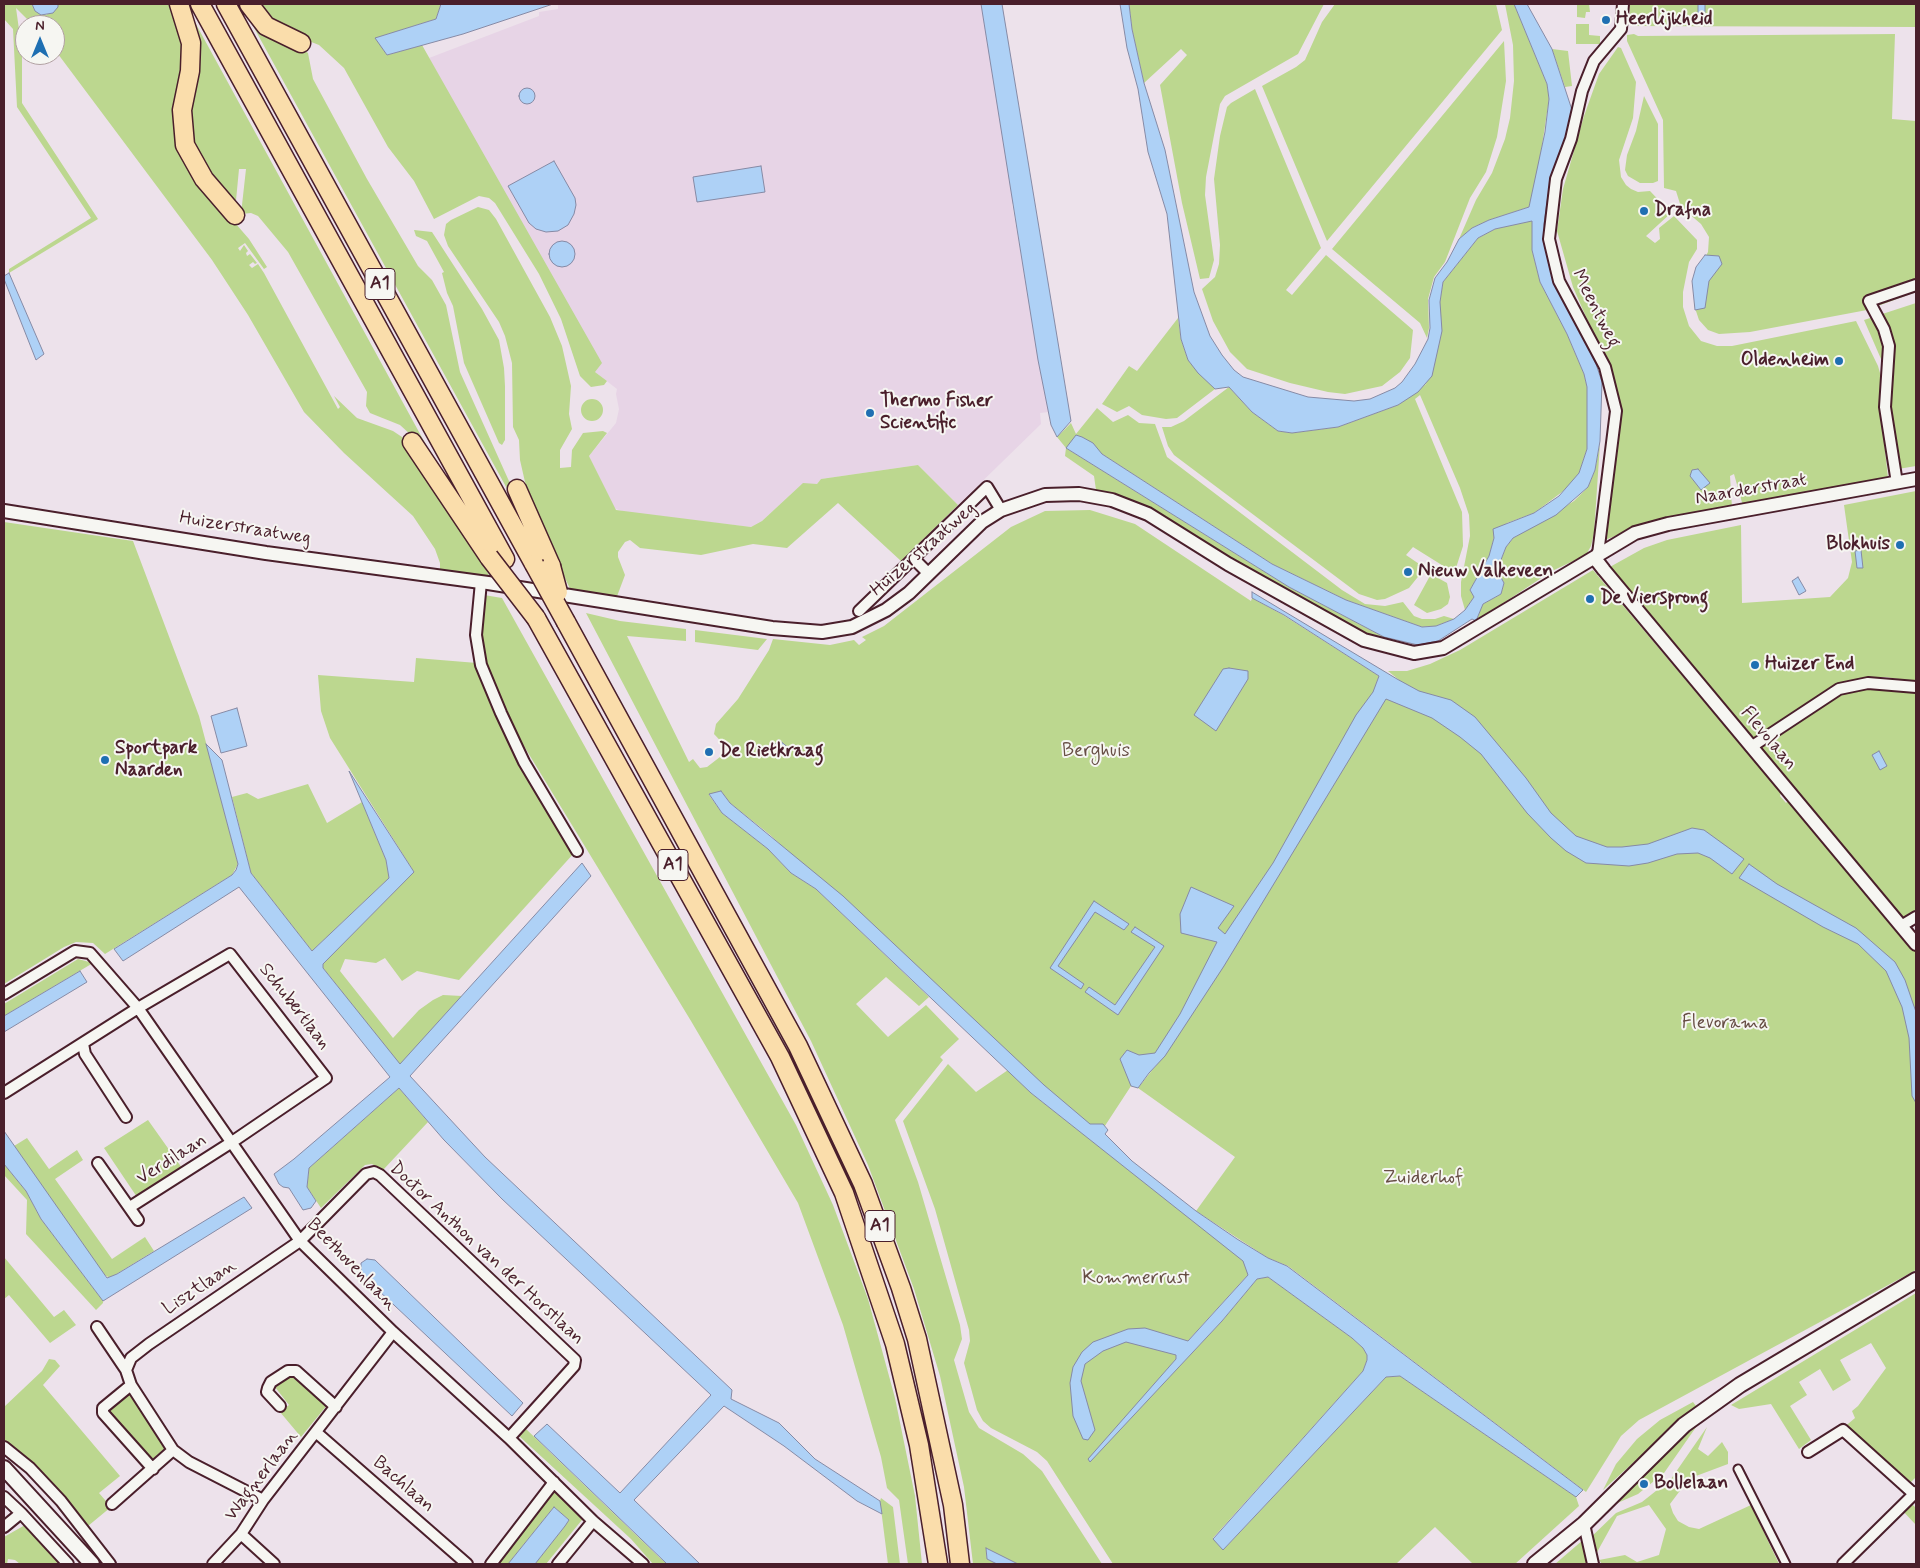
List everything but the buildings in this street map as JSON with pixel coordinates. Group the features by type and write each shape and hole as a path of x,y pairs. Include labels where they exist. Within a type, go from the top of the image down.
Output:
{"highway":[{"path":"179,4 191,43 190,71 182,110 185,145 204,179 235,215"},
{"name":"A1","path":"200,4 497,558"},
{"name":"A1","path":"226,4 542,565"},
{"path":"249,4 266,26 301,43"},
{"name":"A1","path":"412,442 497,558 536,618 780,1057 844,1193 895,1344 919,1445 938,1564"},
{"name":"A1","path":"517,489 542,565 566,622 798,1046 863,1184 901,1288 919,1348 953,1505 960,1564"}],"main road":[{"path":"1535,1564 1584,1524 1684,1425 1740,1385 1916,1280"},
{"path":"4,1468 92,1564"}],"street":[{"name":"Meentweg","path":"1598,554 1616,411 1605,367 1559,281 1549,239 1556,179 1571,139 1582,91 1594,61 1621,29 1623,4"},
{"path":"1897,483 1885,407 1889,346 1884,329 1869,301 1916,285"},
{"name":"Naarderstraat","path":"1598,554 1635,534 1668,524 1916,479"},
{"name":"Huizerstraatweg","path":"859,610 987,488 1001,510"},
{"name":"Huizerstraatweg","path":"4,511 266,553 481,582 772,628 822,632 852,627 873,618 908,593 982,522 1001,510 1033,498 1060,494 1090,495 1124,504 1148,514 1228,564 1364,640 1414,653 1443,648 1598,554"},
{"name":"Flevolaan","path":"1598,554 1598,561 1604,570 1916,944"},
{"path":"914,559 928,573"},
{"path":"481,582 476,635 481,666 524,762 576,851"},
{"path":"1751,748 1839,689 1868,683 1890,683 1916,687"},
{"path":"1902,926 1916,917"},
{"name":"Beethovenlaan","path":"4,994 75,951 90,953 138,1008 300,1241 393,1332 509,1438 593,1521 643,1564"},
{"name":"Schubertlaan","path":"138,1008 230,954 319,1066 326,1078 232,1142"},
{"path":"4,1093 138,1008"},
{"path":"83,1044 85,1054 126,1117"},
{"name":"Verdilaan","path":"130,1207 232,1142"},
{"name":"Verdilaan","path":"98,1163 138,1220"},
{"name":"Doctor Anthon van der Horstlaan","path":"300,1241 366,1174 374,1172 387,1182 575,1360 574,1366 509,1438"},
{"name":"Lisztlaan","path":"126,1370 131,1358 149,1344 300,1241"},
{"path":"97,1327 126,1370 131,1385 173,1450 189,1462 263,1500"},
{"name":"Wagnerlaan","path":"213,1564 241,1534 263,1500 393,1332"},
{"name":"Wagnerlaan","path":"280,1406 267,1392 268,1388 271,1382 288,1371 296,1371 336,1406"},
{"path":"131,1385 103,1408 103,1413 153,1469"},
{"path":"1808,1452 1843,1430 1915,1493 1843,1564"},
{"name":"Bachlaan","path":"316,1433 467,1564"},
{"path":"4,1447 30,1468 61,1501 110,1564"},
{"path":"112,1504 173,1450"},
{"path":"1738,1469 1786,1564"},
{"path":"491,1564 554,1482"},
{"path":"4,1498 21,1513 68,1564"},
{"path":"4,1526 21,1513"},
{"path":"558,1564 593,1521"},
{"path":"1584,1524 1593,1564"},
{"path":"241,1534 274,1564"}],"shaded area":[{"path":"558,4 981,4 1014,203 1012,204 1049,412 1040,413 1041,424 958,505 918,465 821,479 817,484 801,485 762,521 751,527 624,512 614,508 589,456 616,423 619,409 617,389 595,372 429,58 539,16 539,12 558,9"}],"green space":[{"path":"4,4 32,4 35,11 46,15 23,15 16,8 15,65 22,65 22,103 98,219 9,273 9,269 91,218 17,107 13,29 4,19"},
{"path":"58,4 173,4 186,41 179,109 216,201 249,239 267,267 264,269 245,243 238,248 240,251 244,245 248,251 246,253 247,256 250,254 257,263 253,262 249,265 252,268 258,264 264,273 338,409 340,407 334,396 357,418 393,431 405,439 479,554 491,580 440,572 440,563 435,549 413,516 344,453 304,412 248,315 212,260 65,63 65,15 46,15 58,7"},
{"path":"185,4 457,499 411,435 400,425 370,413 366,406 367,392 288,252 258,216 251,213 241,214 246,169 239,169 235,211 193,156"},
{"path":"241,4 308,53 313,79 367,179 418,266 432,280 446,305 460,372 527,525"},
{"path":"254,4 441,4 436,19 376,38 387,55 422,45 602,363 595,372 607,381 604,385 591,387 580,376 561,319 539,274 495,203 489,198 479,196 434,219 414,181 388,147 344,68 319,45 278,29"},
{"path":"1129,4 1324,4 1298,54 1225,96 1220,104 1206,177 1205,195 1214,260 1209,278 1200,279 1182,203 1160,85 1187,55 1181,49 1144,83 1132,29"},
{"path":"1335,4 1496,4 1502,30 1327,241 1262,86 1305,60 1322,22"},
{"path":"1505,4 1514,4 1547,84 1549,99 1539,166 1529,207 1489,220 1472,228 1459,239 1476,200 1492,173 1505,139 1510,118 1514,81 1513,45"},
{"path":"1577,4 1589,4 1590,12 1586,12 1585,18 1577,17"},
{"path":"1629,4 1698,4 1698,17 1705,17 1705,4 1916,4 1916,27 1631,26"},
{"path":"1576,24 1589,24 1589,35 1600,36 1600,44 1576,44"},
{"path":"1634,34 1638,36 1895,34 1892,119 1916,121 1916,292 1867,310 1750,332 1719,334 1708,330 1699,320 1694,305 1700,267 1708,252 1709,237 1701,224 1681,207 1676,191 1664,188 1663,120 1627,41 1627,35"},
{"path":"1504,41 1506,81 1497,137 1486,172 1470,198 1445,262 1434,277 1428,299 1429,328 1427,338 1420,323 1332,249"},
{"path":"1618,47 1621,48 1636,82 1633,118 1619,160 1621,177 1631,189 1638,192 1650,191 1671,213 1646,236 1655,243 1660,239 1659,228 1674,216 1697,240 1697,249 1689,262 1683,292 1683,307 1689,326 1701,341 1717,346 1732,346 1856,321 1878,366 1882,380 1880,405 1888,478 1743,506 1734,474 1730,476 1732,508 1643,525 1605,540 1614,439 1614,388 1607,357 1573,287 1557,231 1563,189 1584,116 1599,74"},
{"path":"1552,49 1568,51 1572,86 1565,87"},
{"path":"1255,89 1321,248 1286,290 1292,295 1326,255 1413,330 1410,358 1400,372 1382,386 1345,394 1328,392 1290,383 1247,369 1230,352 1213,321 1202,289 1215,277 1219,264 1220,245 1214,179 1220,136 1227,107"},
{"path":"1644,96 1658,124 1658,181 1653,183 1640,183 1628,176 1625,170 1627,155 1636,131"},
{"path":"478,207 489,210 496,219 550,317 562,346 571,386 569,414 572,429 560,450 560,468 571,467 572,450 583,433 603,431 607,433 589,456 616,510 751,527 762,521 803,483 817,484 821,479 918,465 958,505 901,561 838,503 787,548 753,544 701,555 640,548 630,540 625,542 618,552 625,575 616,599 572,593 531,505 525,482 520,460 519,440 513,427 512,363 505,336 499,322 448,246 444,235 446,224"},
{"path":"1532,220 1532,250 1540,282 1567,334 1584,374 1587,387 1587,449 1579,473 1570,486 1534,513 1507,523 1494,538 1489,556 1470,590 1474,597 1465,610 1461,596 1461,582 1470,536 1469,515 1460,488 1420,395 1415,399 1462,512 1463,546 1456,568 1445,567 1413,547 1406,555 1425,568 1409,588 1385,599 1377,600 1359,594 1174,455 1168,446 1162,427 1171,427 1184,421 1229,387 1252,412 1278,431 1292,433 1338,427 1398,405 1426,384 1443,282 1478,238 1495,229"},
{"path":"414,230 432,232 482,309 499,340 505,386 505,440 502,445 499,443 464,363 453,306 447,293 442,273 444,272 427,241 416,236"},
{"path":"1916,303 1916,466 1898,469 1890,423 1888,375 1864,320"},
{"path":"1178,318 1181,339 1188,360 1215,389 1177,418 1166,419 1142,415 1129,406 1117,412 1102,404 1129,366 1137,371"},
{"path":"592,399 600,402 603,410 600,418 592,421 584,418 581,410 584,402"},
{"path":"1097,408 1113,422 1128,415 1139,423 1155,424 1167,457 1342,590 1365,604 1385,606 1403,602 1414,616 1422,619 1435,619 1444,616 1454,619 1436,626 1422,627 1346,600 1272,564 1102,454 1066,448 1057,437 1071,423 1076,434"},
{"path":"1600,444 1594,533 1591,546 1586,555 1552,571 1476,621 1483,604 1501,594 1504,583 1497,570 1506,547 1513,538 1574,501 1588,487 1595,470"},
{"path":"1066,448 1289,587 1384,637 1381,641 1351,629 1149,509 1096,490 1094,476 1065,456"},
{"path":"1916,491 1916,682 1886,677 1865,677 1836,685 1752,740 1608,568 1644,548 1667,540 1741,525 1742,603 1830,597 1848,578 1852,562 1844,505"},
{"path":"1090,510 1135,524 1251,601 1252,598 1283,615 1379,676 1376,684 1399,680 1388,671 1407,671 1430,664 1460,650 1593,570 1781,793 1780,796 1786,803 1788,801 1916,952 1916,1270 1639,1420 1621,1436 1586,1492 1288,1266 1268,1258 1196,1211 1235,1157 1138,1088 1169,1049 1164,1045 1131,1086 1097,1138 769,834 730,803 721,791 709,795 722,813 768,849 791,873 816,889 929,997 919,1006 886,977 856,1004 888,1037 926,1005 959,1039 940,1057 943,1060 895,1120 918,1182 960,1325 962,1339 954,1360 969,1412 979,1428 1023,1454 1042,1471 1102,1564 1018,1564 986,1549 987,1559 997,1564 973,1564 964,1487 940,1376 914,1289 868,1165 811,1041 586,613 620,621 686,629 686,641 627,636 689,762 693,759 700,768 707,767 729,750 714,734 716,724 738,699 769,650 773,639 830,645 854,640 859,645 866,640 862,637 884,626 1011,527 1045,511"},
{"name":"Sportpark Naarden","path":"4,522 133,541 199,716 238,864 232,875 105,954 93,943 76,942 64,947 4,984"},
{"path":"1431,574 1447,583 1450,597 1448,604 1441,609 1427,613 1414,605"},
{"path":"484,595 502,598 796,1125 833,1205 868,1299 895,1398 915,1496 922,1564 908,1564 899,1500 887,1488 881,1457 843,1325 798,1203 691,1021 513,728 484,657 480,637"},
{"path":"695,630 767,639 758,650 695,642"},
{"path":"416,658 477,663 490,699 516,755 575,852 459,980 417,971 402,981 385,958 376,963 345,959 340,971 393,1038 419,1010 433,1000 443,995 462,996 400,1065 323,968 323,963 414,872 330,738 321,711 318,675 414,682"},
{"path":"1883,687 1916,693 1916,912 1903,919 1759,747 1835,697 1863,688"},
{"path":"308,784 327,823 362,802 386,860 389,878 312,951 251,873 232,797 247,793 258,799"},
{"path":"78,959 93,963 4,1016 4,1004"},
{"name":"Kommerrust","path":"948,1064 976,1092 1008,1070 1031,1093 1254,1268 1176,1354 1176,1359 1089,1462 1222,1321 1257,1279 1268,1277 1352,1338 1363,1348 1367,1355 1367,1360 1363,1371 1213,1538 1223,1550 1386,1377 1400,1376 1576,1497 1579,1506 1515,1564 1473,1564 1435,1527 1396,1564 1113,1564 1047,1461 1037,1452 991,1428 983,1421 977,1410 964,1363 970,1341 969,1330 935,1209 903,1121"},
{"path":"399,1088 428,1122 383,1170 372,1164 365,1165 321,1208 307,1187 309,1168"},
{"path":"148,1120 182,1168 137,1197 104,1148"},
{"path":"27,1138 49,1169 77,1150 83,1160 55,1179 112,1259 145,1237 154,1251 110,1278 103,1274 14,1146"},
{"path":"4,1164 26,1191 41,1219 103,1301 96,1310 26,1234 27,1200 4,1175"},
{"path":"4,1257 54,1317 64,1310 76,1325 50,1343 9,1295 4,1299"},
{"path":"1916,1293 1916,1477 1904,1489 1842,1429 1855,1418 1852,1411 1858,1406 1886,1368 1871,1343 1840,1360 1851,1380 1833,1391 1820,1369 1799,1382 1807,1395 1790,1406 1811,1440 1799,1449 1771,1404 1739,1409 1731,1405"},
{"path":"49,1359 55,1360 60,1366 43,1385 120,1476 99,1493 111,1507 88,1526 70,1503 44,1476 4,1443 4,1407 42,1371"},
{"path":"293,1374 328,1404 301,1437 280,1412 289,1405 275,1387 289,1375"},
{"path":"131,1390 166,1447 154,1458 150,1458 108,1410"},
{"path":"1693,1402 1696,1406 1603,1490 1616,1464 1637,1439 1660,1420"},
{"path":"1701,1420 1664,1473 1638,1494 1613,1505"},
{"path":"1707,1427 1698,1449 1708,1456 1722,1442 1728,1452 1728,1464 1696,1476 1685,1484 1670,1504 1673,1513 1678,1521 1689,1527 1699,1529 1751,1505 1779,1564 1602,1564 1599,1560 1625,1555 1637,1562 1659,1555 1666,1529 1649,1505 1617,1516 1596,1554 1589,1539 1616,1513 1642,1502 1671,1479"},
{"path":"526,1429 667,1564 653,1564 631,1539 519,1436"},
{"path":"555,1490 586,1515 546,1564 535,1564 569,1520 554,1507 508,1564 495,1564"},
{"path":"881,1498 893,1507 900,1564 888,1564"},
{"path":"1909,1501 1916,1508 1916,1525 1901,1509"},
{"path":"25,1525 43,1540 64,1564 20,1564 15,1560 8,1559 7,1564 4,1564 4,1537"},
{"path":"1583,1540 1594,1564 1555,1564"}],"water":[{"path":"32,4 58,4 53,13 41,15 35,11"},
{"path":"441,4 553,4 463,34 387,55 375,38 436,19"},
{"path":"981,4 1002,4 1071,421 1057,437 1051,425 1038,360"},
{"path":"1120,4 1129,4 1132,29 1144,83 1165,150 1194,292 1210,336 1234,370 1243,377 1308,397 1354,401 1370,399 1395,388 1402,382 1415,364 1428,339 1430,328 1429,300 1435,278 1447,262 1459,239 1472,228 1489,220 1529,207 1545,132 1549,99 1547,84 1514,4 1527,4 1552,49 1572,110 1569,129 1548,195 1544,224 1546,248 1550,269 1596,364 1602,382 1600,441 1595,470 1588,487 1556,515 1513,538 1506,547 1497,570 1504,583 1501,594 1483,604 1476,621 1472,619 1438,641 1418,645 1384,637 1289,587 1066,448 1076,435 1082,437 1093,443 1102,454 1272,564 1346,600 1422,627 1436,626 1454,619 1465,610 1474,597 1470,590 1489,556 1494,538 1493,529 1534,513 1559,496 1579,473 1587,449 1587,387 1584,374 1567,334 1540,282 1532,250 1532,221 1495,229 1478,238 1443,282 1440,302 1442,331 1432,376 1418,392 1398,405 1338,427 1292,433 1278,431 1252,412 1229,387 1215,389 1198,373 1188,360 1181,339 1167,214 1148,152 1138,89 1127,48"},
{"path":"1698,4 1705,4 1705,17 1698,17"},
{"path":"527,88 533,90 535,96 533,102 527,104 521,102 519,96 521,90"},
{"path":"554,161 575,198 576,205 568,225 558,231 546,232 536,229 529,223 508,186"},
{"path":"761,166 765,192 697,202 693,177"},
{"path":"562,241 571,245 575,254 571,263 562,267 553,263 549,254 553,245"},
{"path":"1705,255 1719,256 1722,264 1709,281 1705,308 1695,310 1692,281 1696,267"},
{"path":"9,273 44,354 36,360 4,279 4,276"},
{"path":"1698,469 1710,483 1701,490 1690,476 1692,470"},
{"path":"1861,550 1863,568 1857,568 1855,551"},
{"path":"1798,577 1806,591 1799,595 1792,581"},
{"path":"1252,592 1397,679 1419,691 1451,700 1475,717 1526,778 1551,813 1576,836 1607,847 1622,847 1648,844 1692,828 1704,830 1744,859 1732,874 1710,858 1698,853 1677,854 1648,863 1629,866 1586,863 1566,851 1551,838 1527,813 1481,754 1432,718 1386,699 1224,966 1165,1056 1138,1088 1131,1086 1120,1059 1127,1050 1139,1055 1155,1053 1180,1014 1217,942 1181,933 1180,914 1191,887 1234,906 1218,928 1225,934 1273,863 1356,715 1373,692 1379,676 1284,615 1252,598"},
{"path":"1223,669 1248,671 1248,679 1216,731 1194,715"},
{"path":"237,708 247,746 221,753 211,716"},
{"path":"779,740 790,749 786,755 774,745"},
{"path":"206,744 222,760 251,873 312,951 389,878 386,860 349,771 414,872 323,964 323,968 400,1064 582,863 591,876 410,1076 485,1157 732,1390 731,1399 779,1423 815,1459 880,1501 882,1514 857,1501 784,1446 724,1406 634,1500 700,1564 667,1564 534,1436 547,1424 620,1493 711,1395 502,1199 444,1140 399,1088 309,1168 307,1187 316,1201 311,1208 303,1210 289,1188 279,1184 274,1174 390,1077 239,887 123,961 114,949 232,875 236,870 238,864"},
{"path":"1879,751 1887,766 1880,770 1872,755"},
{"path":"721,791 730,803 843,896 1044,1085 1090,1124 1103,1124 1108,1130 1105,1134 1132,1161 1196,1211 1237,1239 1268,1258 1287,1266 1583,1490 1576,1497 1400,1376 1386,1377 1223,1550 1213,1539 1363,1371 1367,1360 1367,1355 1363,1348 1352,1338 1268,1277 1257,1279 1222,1321 1090,1462 1088,1459 1176,1359 1176,1355 1126,1342 1103,1351 1085,1364 1081,1381 1095,1430 1088,1440 1083,1439 1073,1416 1070,1383 1073,1367 1082,1352 1093,1342 1128,1329 1145,1328 1188,1341 1248,1275 1243,1261 1031,1093 816,889 791,873 768,849 722,813 709,794"},
{"path":"1749,864 1777,884 1856,928 1895,962 1905,980 1916,1012 1916,1103 1912,1096 1909,1038 1902,1007 1886,971 1858,944 1823,927 1739,878"},
{"path":"1094,901 1129,924 1124,930 1095,912 1058,966 1084,984 1081,989 1050,968"},
{"path":"1135,927 1164,946 1118,1015 1085,992 1089,987 1115,1005 1155,947 1131,932"},
{"path":"80,971 87,982 4,1032 4,1016"},
{"path":"4,1131 107,1278 117,1274 244,1197 252,1208 103,1301 41,1219 26,1191 4,1164"},
{"path":"367,1259 375,1260 523,1403 512,1416 361,1274 361,1263"},
{"path":"554,1507 569,1520 535,1564 508,1564"},
{"path":"986,1548 1018,1564 997,1564 987,1559"}],"place":[{"name":"Heerlijkheid","path":"1606,20"},
{"name":"Drafna","path":"1644,211"},
{"name":"Oldenheim","path":"1839,361"},
{"name":"Thermo Fisher Scientific","path":"870,413"},
{"name":"Blokhuis","path":"1900,545"},
{"name":"Nieuw Valkeveen","path":"1408,572"},
{"name":"De Viersprong","path":"1590,599"},
{"name":"Huizer End","path":"1755,665"},
{"name":"De Rietkraag","path":"709,752"},
{"name":"Sportpark Naarden","path":"105,760"},
{"name":"Bollelaan","path":"1644,1484"}],"park label":[{"name":"Berghuis","path":"1096,752"},
{"name":"Flevorama","path":"1725,1024"},
{"name":"Zuiderhof","path":"1423,1179"}]}
